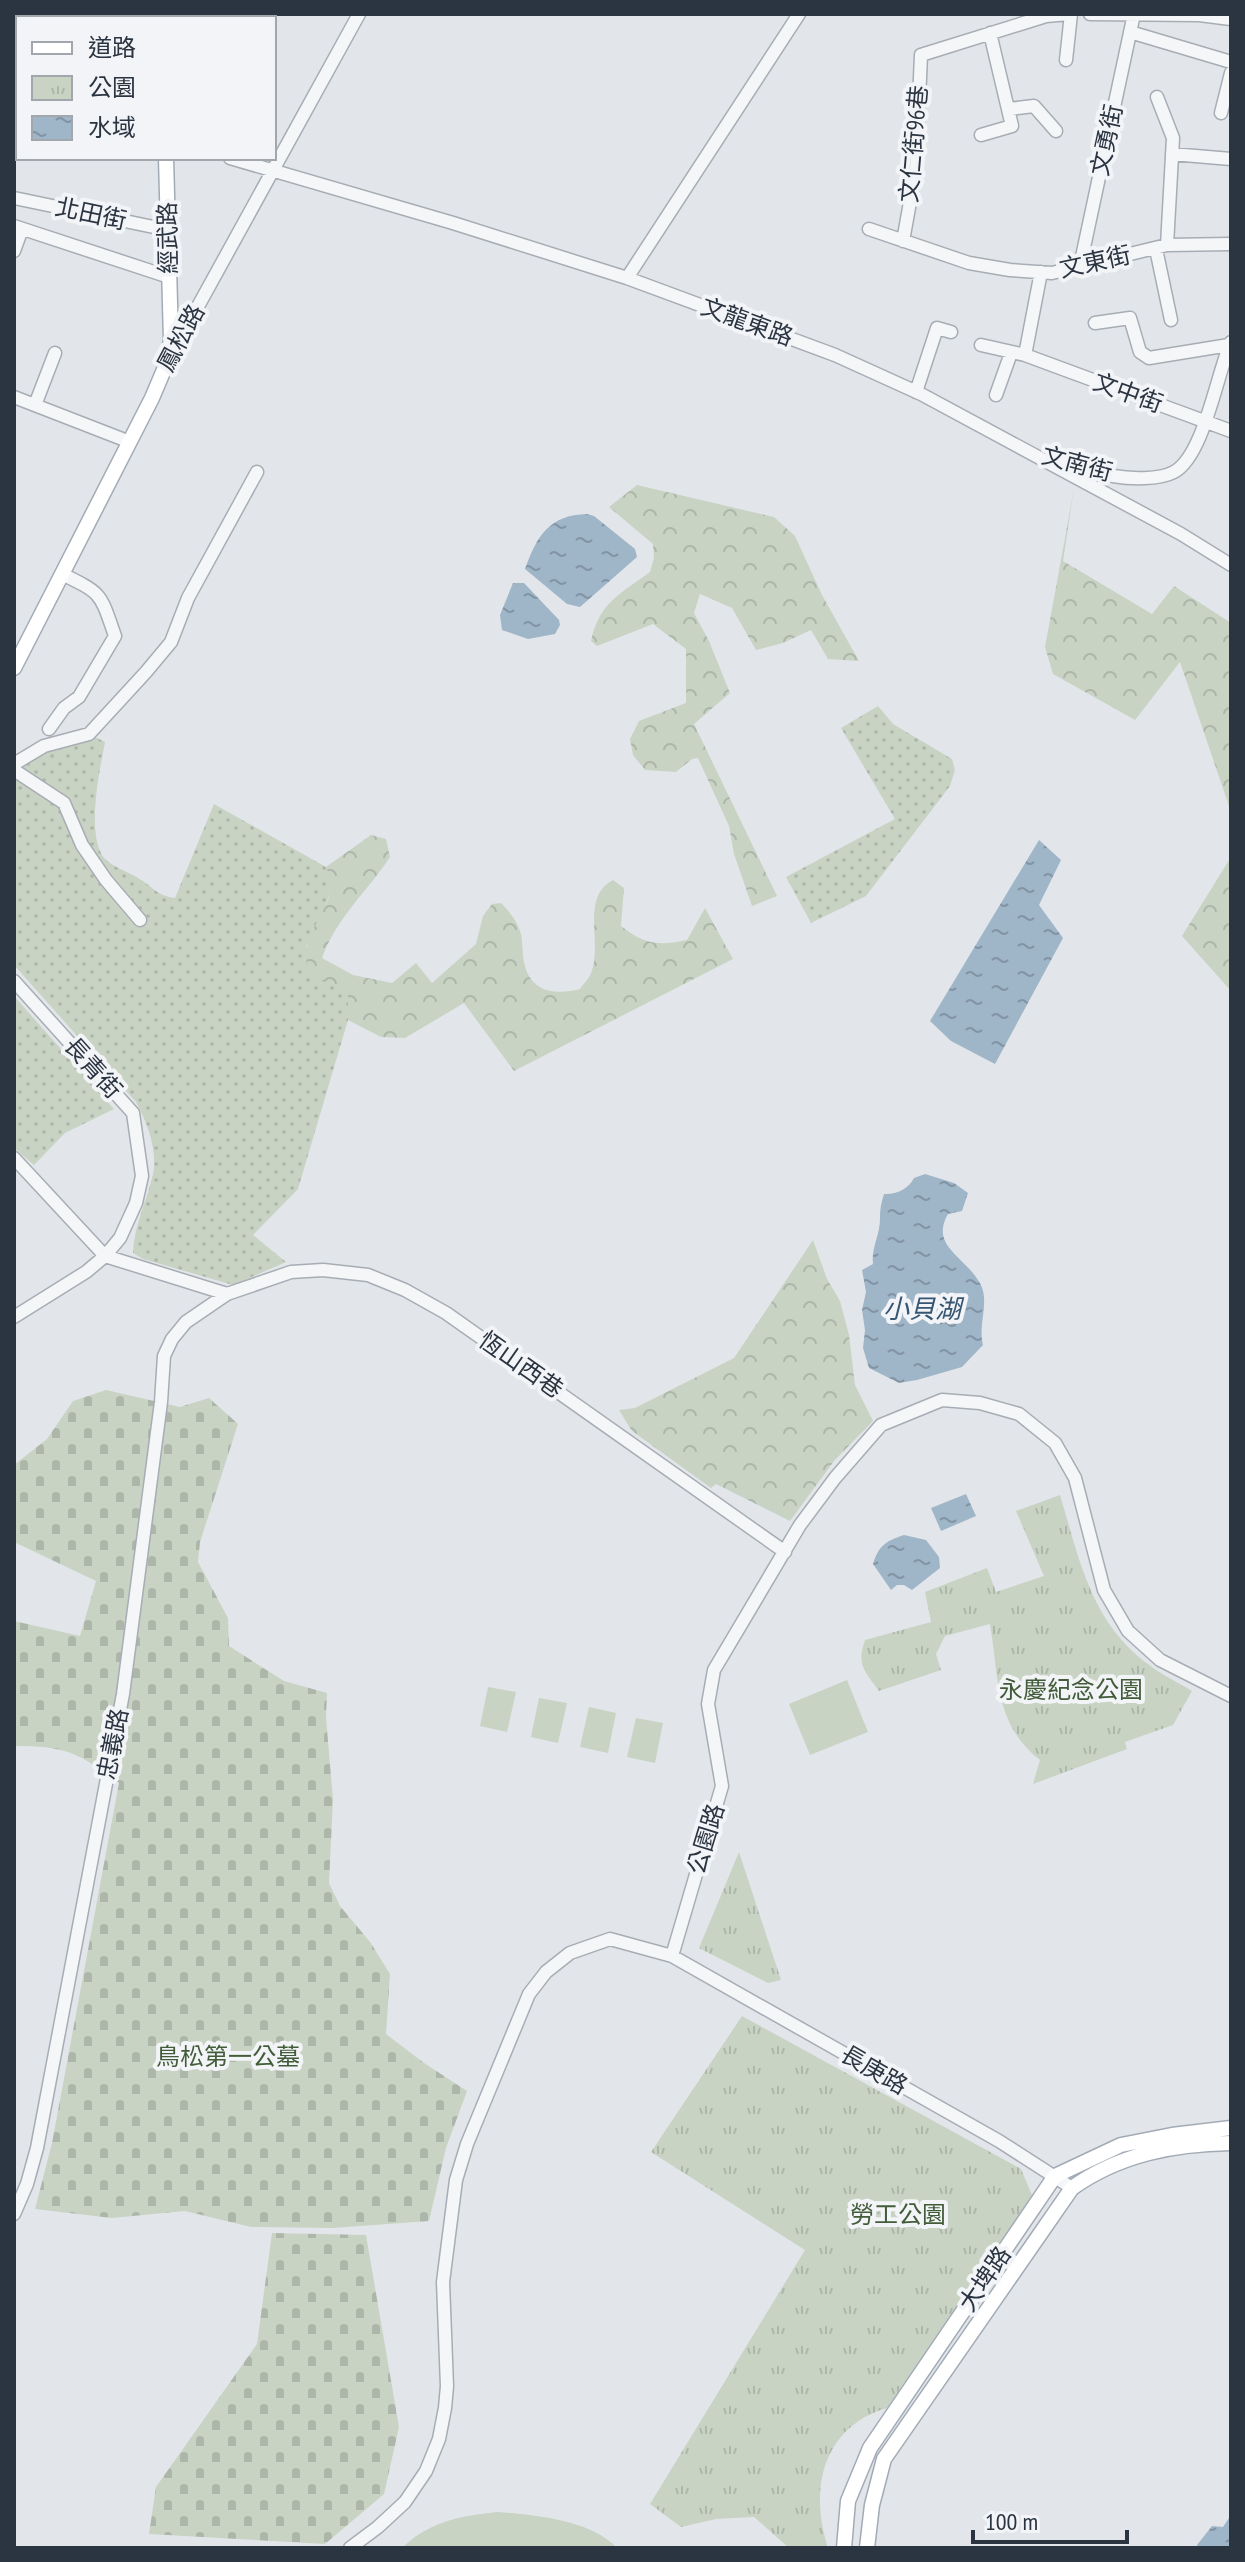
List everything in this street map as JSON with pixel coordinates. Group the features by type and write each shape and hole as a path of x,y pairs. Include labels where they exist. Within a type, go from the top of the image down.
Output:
{"main road":[{"name":"經武路","path":"166,160 171,340 166,365"},
{"name":"鳳松路","path":"14,668 166,365"},
{"path":"1055,2176 1121,2145 1231,2128"},
{"name":"大埤路","path":"867,2548 872,2505 884,2459 1072,2188 1094,2173 1135,2156 1184,2145 1231,2143"},
{"name":"大埤路","path":"844,2548 848,2501 870,2448 1055,2176"}],"street":[{"name":"鳳松路","path":"166,365 359,14"},
{"path":"627,278 799,14"},
{"path":"1066,60 1070,14"},
{"name":"文仁街96巷","path":"903,241 916,169 921,55 1046,16 1070,14"},
{"path":"1090,14 1199,15 1231,19"},
{"name":"文勇街","path":"1080,266 1134,14"},
{"path":"1130,32 1231,62"},
{"path":"981,135 1012,126 990,33"},
{"path":"1221,113 1231,73"},
{"path":"1157,97 1170,127 1172,154 1162,247 1171,320"},
{"path":"1009,109 1034,106 1056,131"},
{"path":"1172,154 1231,159"},
{"name":"文龍東路","path":"238,160 627,278 835,355 916,392 1181,534 1231,565"},
{"name":"北田街","path":"14,198 168,230"},
{"path":"14,251 18,228 169,277"},
{"name":"文東街","path":"869,229 969,263 1052,273 1162,247 1231,244"},
{"path":"1025,355 1041,272"},
{"path":"1095,323 1130,318 1140,352 1149,358 1230,344"},
{"path":"916,392 937,328 951,332"},
{"name":"文南街","path":"1027,451 1113,476 1142,478 1173,473 1183,465 1198,441 1230,344"},
{"name":"文中街","path":"981,345 1025,355 1231,431"},
{"path":"35,405 55,353"},
{"path":"996,395 1011,353"},
{"path":"14,397 130,442"},
{"path":"14,764 44,746 89,734 171,642 188,598 257,472"},
{"path":"49,729 64,708 79,697 115,636 106,605 96,591 62,574"},
{"path":"14,770 64,803 82,845 106,880 140,920"},
{"name":"長青街","path":"14,981 133,1113 142,1176 136,1203 126,1226 105,1256 86,1272 14,1317"},
{"path":"14,1158 105,1256 227,1294"},
{"name":"恆山西巷","path":"227,1294 291,1272 323,1270 368,1275 405,1290 446,1313 785,1552"},
{"name":"忠義路","path":"14,2214 27,2184 37,2148 123,1694 161,1402 164,1356 172,1339 186,1322 227,1294"},
{"name":"公園路","path":"672,1956 722,1786 708,1704 714,1670 800,1525 881,1425 942,1400 980,1403 1019,1414 1055,1443 1075,1478 1104,1590 1128,1631 1160,1660 1231,1696"},
{"path":"350,2548 405,2502 426,2471 439,2439 447,2386 443,2282 456,2180 467,2144 529,1994 546,1972 570,1953 610,1939 672,1956"},
{"name":"長庚路","path":"672,1956 999,2141 1072,2188"}],"green space":[{"path":"14,14 21,16 16,16 14,98"},
{"path":"637,485 774,517 795,536 822,595 859,661 828,659 811,630 783,643 756,650 732,608 700,594 694,613 730,693 694,724 777,896 752,906 734,854 729,826 698,758 676,772 645,770 633,755 630,739 639,721 686,703 686,649 653,624 597,646 591,641 605,608 650,572 654,558 653,544 609,507"},
{"path":"1074,489 1063,561 1152,614 1174,586 1231,623 1231,812 1180,662 1135,720 1053,674 1045,647"},
{"path":"878,706 893,724 952,759 955,770 950,786 866,896 811,923 786,877 895,819 841,728"},
{"path":"93,736 105,742 95,819 99,848 105,859 159,893 175,898 214,804 326,867 333,883 323,914 306,947 336,985 348,992 348,1020 298,1189 253,1235 286,1262 233,1285 143,1259 133,1253 154,1165 153,1146 144,1118 136,1102 14,965 14,771 53,746"},
{"path":"371,835 386,839 390,857 344,917 322,958 353,975 392,983 416,963 432,983 476,944 483,916 492,904 501,903 519,929 525,966 533,982 546,990 563,992 580,989 590,975 594,961 597,898 613,880 624,888 621,926 630,932 652,942 687,940 705,908 733,959 514,1071 464,1003 405,1038 381,1037 348,1020 348,992 307,972 306,959 311,935 328,899 330,879 326,867"},
{"path":"1231,857 1231,991 1182,936"},
{"path":"14,996 114,1109 65,1133 34,1165 14,1148"},
{"path":"813,1240 827,1279 840,1301 849,1335 855,1385 873,1421 834,1461 790,1521 716,1484 711,1488 632,1431 619,1410 635,1408 734,1358"},
{"name":"鳥松第一公墓","path":"106,1390 180,1407 209,1398 238,1424 200,1542 198,1562 228,1618 229,1646 284,1681 327,1693 333,1800 329,1883 340,1906 370,1942 390,1974 386,2034 467,2091 446,2148 429,2221 333,2228 251,2227 185,2211 112,2218 35,2209 52,2143 119,1783 70,1753 46,1747 14,1746 14,1621 80,1636 96,1581 14,1542 14,1465 47,1439 73,1401"},
{"name":"永慶紀念公園","path":"1060,1495 1089,1586 1111,1627 1145,1662 1192,1691 1173,1725 1125,1742 1127,1749 1033,1784 1040,1760 1025,1746 1006,1715 990,1624 945,1636 936,1654 941,1670 879,1691 863,1667 861,1656 865,1640 931,1622 925,1592 987,1568 996,1592 1044,1576 1016,1511"},
{"path":"847,1680 868,1732 810,1755 789,1704"},
{"path":"488,1687 516,1692 507,1732 480,1726"},
{"path":"539,1698 567,1703 558,1743 531,1737"},
{"path":"589,1707 616,1713 608,1753 580,1747"},
{"path":"636,1718 663,1723 655,1763 627,1757"},
{"path":"739,1852 781,1980 768,1983 699,1948"},
{"name":"勞工公園","path":"742,2016 1021,2169 1032,2195 887,2408 865,2417 835,2445 821,2483 822,2526 828,2548 789,2548 754,2517 716,2519 681,2527 650,2504 805,2250 651,2152"},
{"path":"272,2233 366,2235 399,2427 384,2494 325,2544 149,2534 156,2487 257,2344"},
{"path":"498,2512 545,2517 578,2525 593,2531 617,2548 402,2548 423,2532 446,2521"}],"water":[{"path":"587,514 594,516 635,549 637,557 580,607 567,604 525,569 534,547 546,530 563,518"},
{"path":"513,583 524,583 559,620 555,634 528,639 502,630 500,615"},
{"path":"1039,840 1061,860 1039,905 1063,938 995,1064 951,1041 930,1021"},
{"name":"小貝湖","path":"925,1174 954,1183 968,1193 962,1211 948,1214 943,1234 951,1250 982,1288 983,1345 962,1367 899,1383 869,1368 863,1348 865,1330 862,1310 866,1292 862,1270 873,1264 884,1194 901,1190 914,1178"},
{"path":"966,1494 976,1516 941,1531 931,1508"},
{"path":"904,1535 926,1540 939,1557 940,1568 912,1590 897,1585 891,1590 873,1564 884,1545"},
{"path":"1231,2515 1231,2548 1198,2548 1197,2545 1212,2526 1223,2527"}]}
